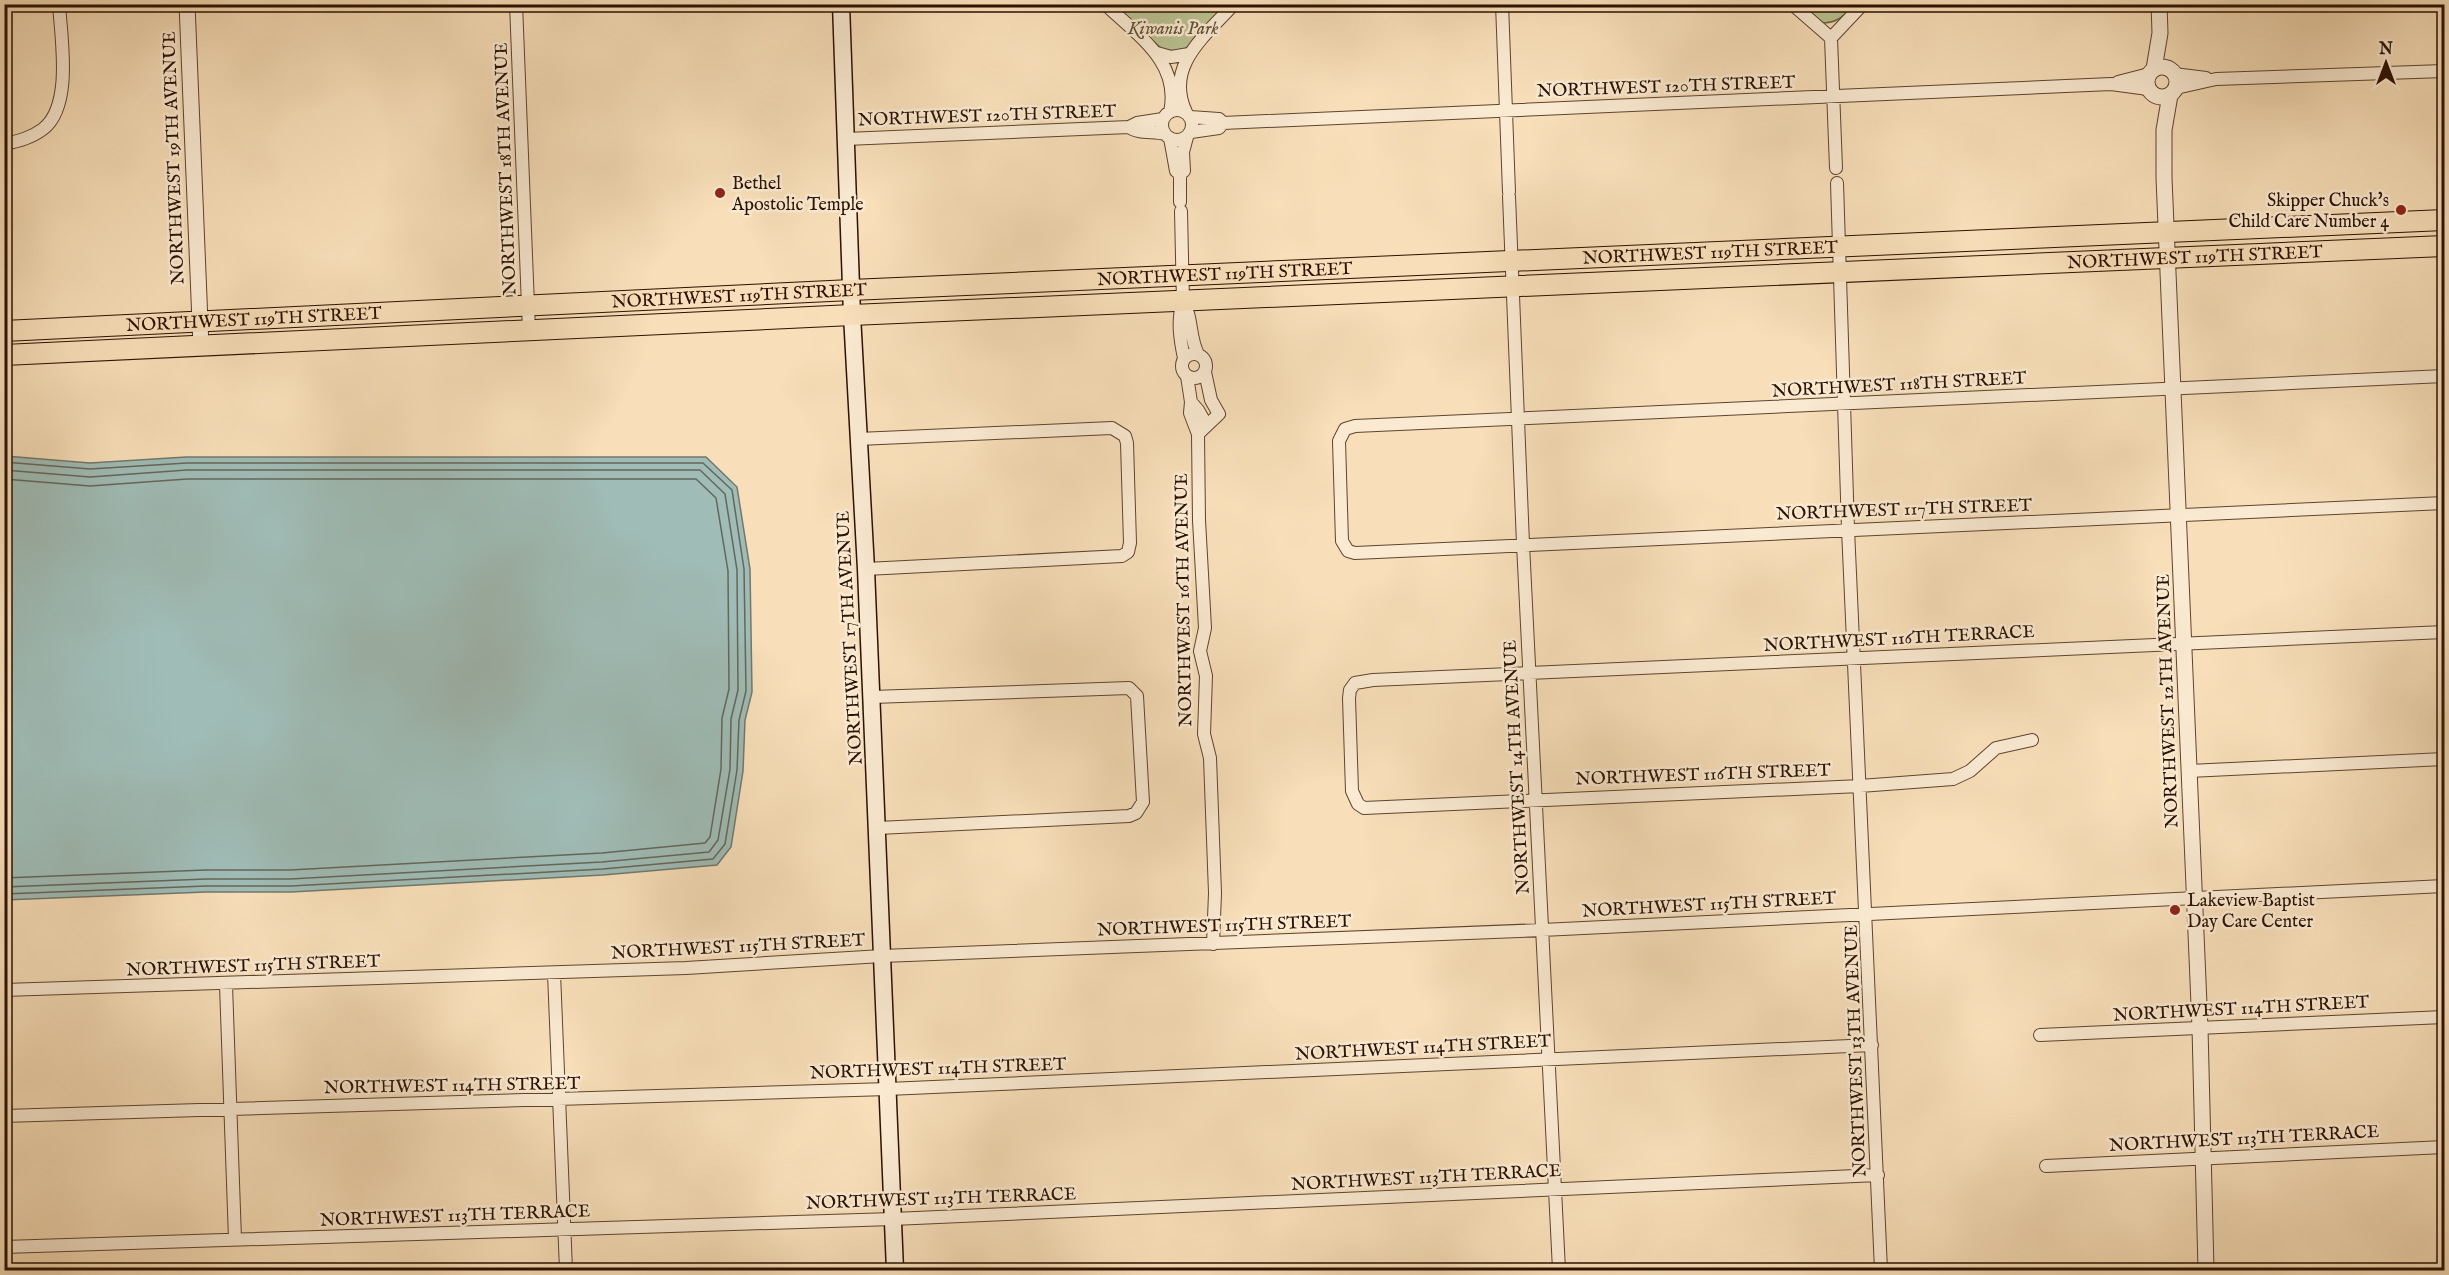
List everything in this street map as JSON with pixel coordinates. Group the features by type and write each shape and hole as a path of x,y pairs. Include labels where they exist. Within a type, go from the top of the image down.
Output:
{"highway":[{"name":"NORTHWEST 119TH STREET","path":"4,331 851,290 2445,220"},
{"name":"NORTHWEST 119TH STREET","path":"4,355 852,315 2445,246"}],"main road":[{"name":"NORTHWEST 17TH AVENUE","path":"841,4 852,315 878,828 896,1270"}],"street":[{"path":"4,144 26,140 45,128 57,109 63,87 59,4"},
{"name":"NORTHWEST 19TH AVENUE","path":"187,4 201,347"},
{"name":"NORTHWEST 18TH AVENUE","path":"516,4 529,331"},
{"path":"1105,4 1157,53 1170,78 1172,96 1162,126 1168,136 1176,171 1180,174 1184,171 1183,152 1193,123 1180,98 1182,68 1189,54 1234,4"},
{"name":"NORTHWEST 14TH AVENUE","path":"1502,4 1523,544 1557,1190 1559,1270"},
{"path":"1792,4 1831,38"},
{"path":"1836,168 1831,38 1863,4"},
{"name":"NORTHWEST 12TH AVENUE","path":"2159,4 2193,899 2200,1028 2206,1270"},
{"path":"1157,53 1171,57 1189,54"},
{"name":"NORTHWEST 120TH STREET","path":"846,139 1129,127 1178,110 1219,119 1223,123 2445,71"},
{"name":"NORTHWEST 120TH STREET","path":"1129,127 1135,132 1153,131 1179,140 1202,129 1219,128 1223,123"},
{"name":"NORTHWEST 16TH AVENUE","path":"1180,174 1183,302 1179,314 1180,342 1184,358 1182,370 1187,376 1193,404 1190,413 1202,429 1199,520 1205,628 1200,651 1206,676 1204,734 1210,758 1215,893 1213,944"},
{"name":"NORTHWEST 13TH AVENUE","path":"1837,183 1848,529 1867,915 1881,1270"},
{"name":"NORTHWEST 16TH AVENUE","path":"1183,302 1190,313 1192,343 1206,364 1205,372 1210,400 1219,414 1202,429"},
{"path":"1184,358 1191,354 1198,354"},
{"path":"1187,376 1199,378 1205,372"},
{"name":"NORTHWEST 118TH STREET","path":"1365,552 1348,551 1342,541 1339,441 1345,429 1355,426 2445,376"},
{"path":"1193,404 1210,400"},
{"path":"858,439 1112,428 1125,435 1127,443 1130,543 1128,552 1122,556 866,569"},
{"name":"NORTHWEST 117TH STREET","path":"1365,552 2445,503"},
{"name":"NORTHWEST 116TH TERRACE","path":"1364,808 1358,804 1352,791 1348,698 1355,683 1373,680 2445,632"},
{"path":"872,698 1122,687 1133,691 1137,696 1143,802 1136,813 1129,816 878,828"},
{"name":"NORTHWEST 116TH STREET","path":"1364,808 1860,786 1953,779 1970,771 1996,748 2032,740"},
{"path":"2189,771 2445,759"},
{"name":"NORTHWEST 115TH STREET","path":"4,990 226,985 554,973 882,956 1542,930 2445,886"},
{"path":"554,973 566,1270"},
{"path":"226,985 235,1239"},
{"name":"NORTHWEST 114TH STREET","path":"2040,1035 2445,1017"},
{"name":"NORTHWEST 114TH STREET","path":"4,1116 888,1089 1872,1045"},
{"name":"NORTHWEST 113TH TERRACE","path":"2046,1166 2445,1147"},
{"name":"NORTHWEST 113TH TERRACE","path":"4,1248 893,1219 1878,1175"}],"green space":[{"name":"Kiwanis Park","path":"1113,5 1227,5 1191,44 1174,53 1161,48"},
{"path":"1802,5 1854,5 1837,20 1823,23"}],"water":[{"path":"5,456 90,463 186,457 706,457 737,487 750,569 752,692 745,720 743,771 731,847 717,865 603,875 291,892 206,892 5,900"}],"place":[{"name":"Bethel Apostolic Temple","path":"720,193"},
{"name":"Skipper Chuck's Child Care Number 4","path":"2401,210"},
{"name":"Lakeview Baptist Day Care Center","path":"2175,910"}]}
